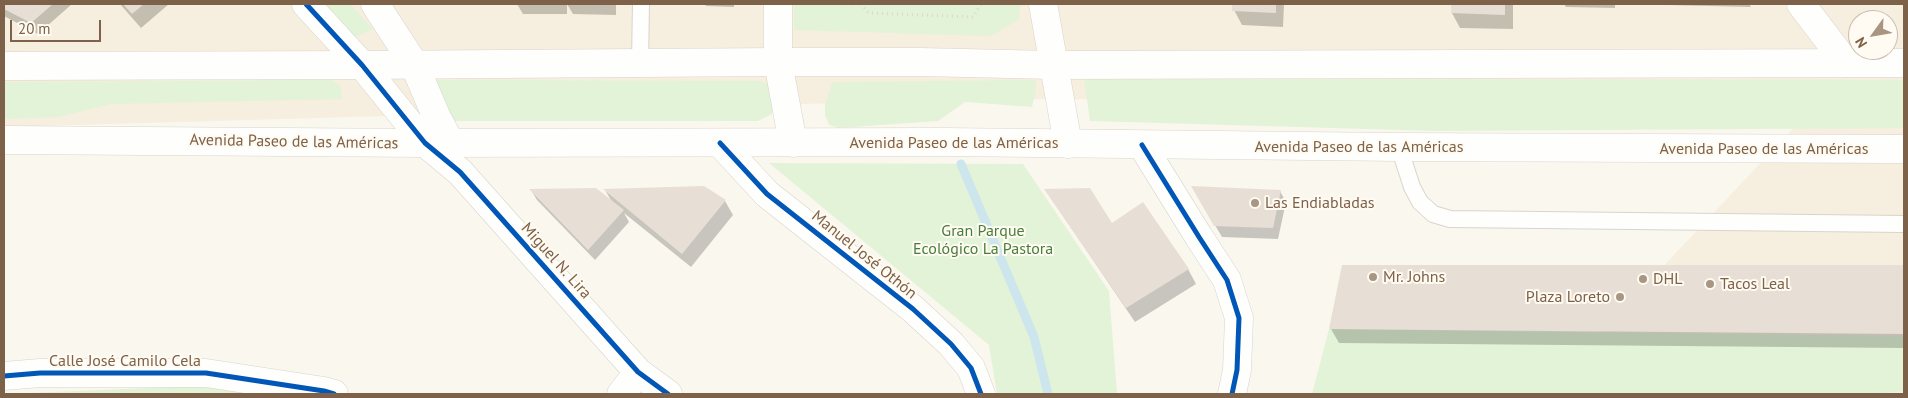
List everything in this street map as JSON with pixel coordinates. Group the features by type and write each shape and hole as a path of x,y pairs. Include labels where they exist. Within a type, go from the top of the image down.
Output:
{"main road":[{"path":"306,4 362,66 438,143"},
{"path":"375,4 395,32 414,64 437,118 438,143"},
{"path":"778,4 778,62 793,143"},
{"path":"1043,4 1068,144"},
{"path":"1801,4 1846,63"},
{"path":"7,63 362,66 640,62 920,62 1053,65 1904,63"},
{"name":"Avenida Paseo de las Américas","path":"4,140 438,143 945,142 1400,147 1904,149"},
{"name":"Miguel N. Lira","path":"438,143 460,172 638,372 668,394"},
{"name":"Manuel José Othón","path":"720,143 767,194 912,309 951,344 971,368 981,394"},
{"path":"1142,145 1228,280 1239,318 1237,370 1232,394"},
{"path":"622,394 638,372"},
{"name":"Calle José Camilo Cela","path":"4,376 40,373 206,373 334,394"}],"lane":[{"path":"640,62 641,4"},
{"path":"1400,147 1412,188 1420,202 1433,214 1450,219 1904,224"}],"path":[{"path":"846,4 855,4"},
{"path":"861,4 869,13 973,17 981,4"}],"shaded area":[{"path":"4,4 1904,4 1904,394 1543,394 1819,101 978,99 4,127"}],"green space":[{"path":"313,4 350,4 373,29 347,41"},
{"path":"794,4 1020,4 1019,19 991,36 794,30"},
{"path":"1084,79 1904,80 1904,128 1436,131 1090,121"},
{"path":"332,80 340,86 342,99 111,104 58,117 4,119 4,82"},
{"path":"429,80 758,81 767,84 773,91 775,104 772,114 758,121 447,121"},
{"path":"1036,80 1032,107 965,102 938,121 839,128 829,125 825,115 825,104 833,82"},
{"name":"Gran Parque Ecológico La Pastora","path":"769,163 1023,164 1109,291 1117,394 997,394 989,345"},
{"path":"1329,329 1904,336 1904,391 1870,394 1312,394"},
{"path":"195,386 255,394 4,394"}],"building":[{"path":"4,4 53,4 31,23 4,9"},
{"path":"123,4 144,4 132,14"},
{"path":"1232,4 1276,4 1276,13 1232,11"},
{"path":"1451,4 1505,4 1505,15 1451,13"},
{"path":"704,186 726,200 682,254 603,189"},
{"path":"1191,186 1281,190 1273,228 1214,226"},
{"path":"596,188 624,210 588,250 529,189"},
{"path":"1090,188 1112,223 1143,202 1189,269 1126,308 1044,189"},
{"name":"Plaza Loreto","path":"1342,265 1904,265 1904,334 1329,329"}],"waterway":[{"path":"961,164 1034,337 1048,394"}],"cycle path":[{"path":"306,4 362,65 425,143 460,172 638,372 668,394"},
{"path":"720,143 767,194 913,309 951,344 971,368 981,394"},
{"path":"1142,145 1227,280 1239,318 1237,370 1232,394"},
{"path":"4,376 40,373 206,373 334,394"}],"place":[{"name":"Las Endiabladas","path":"1255,203"},
{"name":"Mr. Johns","path":"1373,277"},
{"name":"DHL","path":"1643,279"},
{"name":"Tacos Leal","path":"1710,284"},
{"name":"Plaza Loreto","path":"1620,297"}]}
